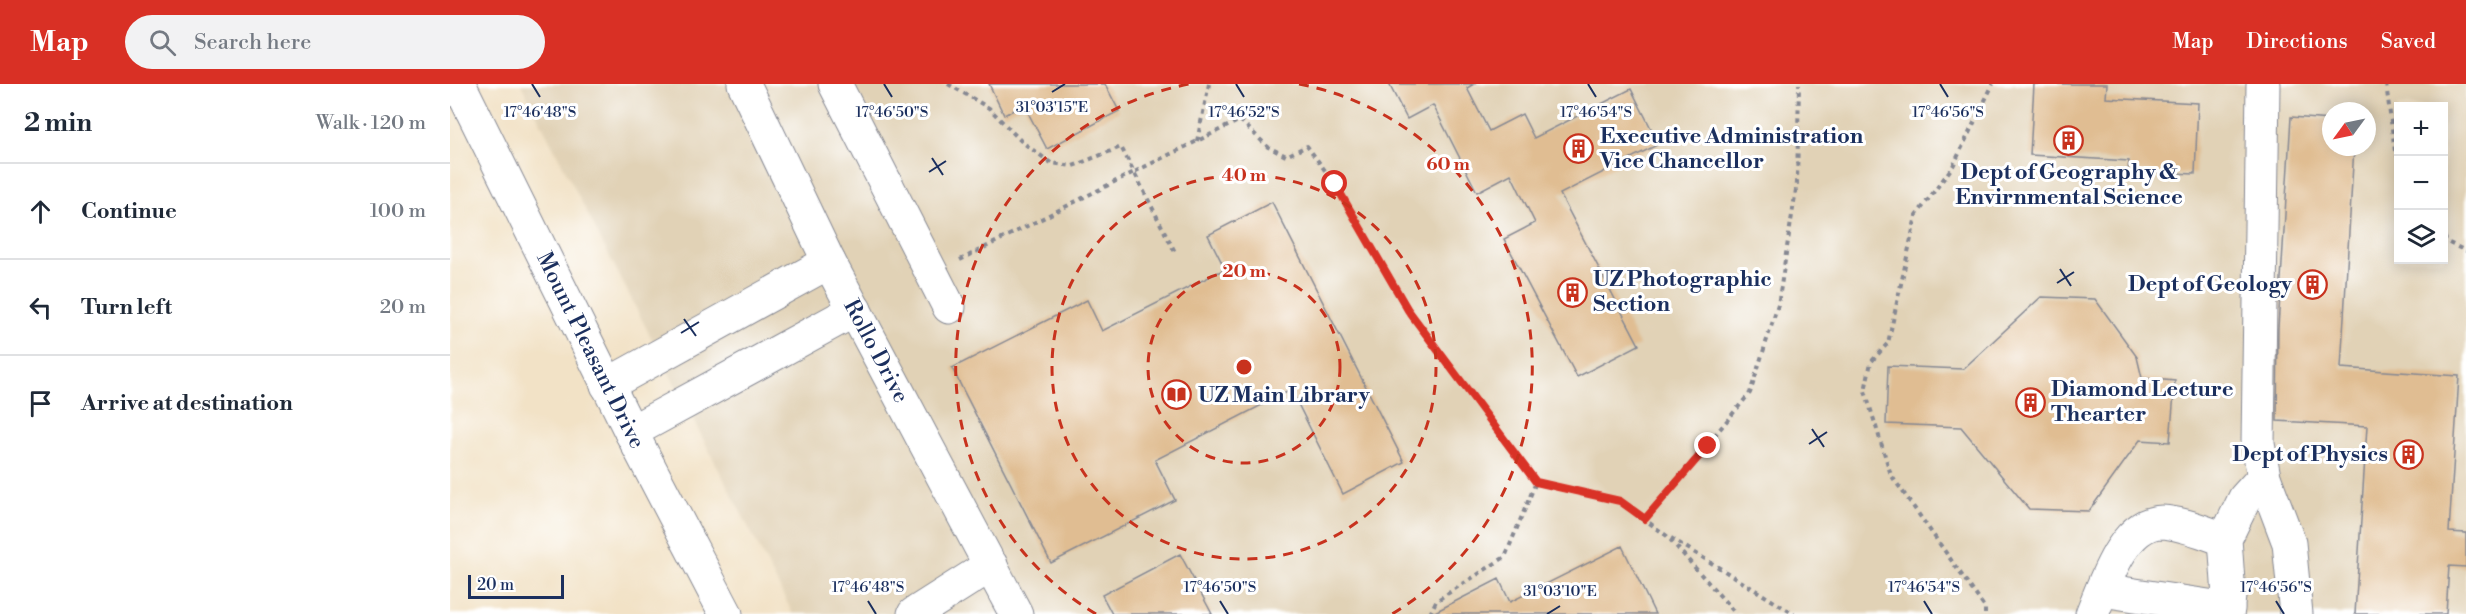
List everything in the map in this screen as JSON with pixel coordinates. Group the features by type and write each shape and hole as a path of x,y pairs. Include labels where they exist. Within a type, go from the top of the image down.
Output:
{"street":[{"name":"Mount Pleasant Drive","path":"459,84 631,432 726,614"},
{"name":"Rollo Drive","path":"744,84 829,262 1016,614"},
{"path":"835,84 949,307"},
{"path":"2263,84 2258,444 2264,477 2289,543 2296,614"},
{"path":"608,385 829,262"},
{"path":"631,432 855,310"},
{"path":"2225,539 2175,524 2159,522 2148,525 2135,533 2121,550 2097,602 2228,611 2225,539 2245,498 2264,477"},
{"path":"914,614 991,565"}],"path":[{"path":"948,84 989,108 1022,142 1051,163 1073,166 1121,147 1176,254"},
{"path":"1197,142 1209,84"},
{"path":"1645,519 1750,393 1778,305 1797,183 1799,84"},
{"path":"1985,614 1985,608 1891,475 1865,392 1871,362 1888,343 1916,216 1953,166 1993,84"},
{"path":"2386,84 2398,156"},
{"path":"932,274 1240,120 1268,147 1286,156 1307,146 1335,184 1408,310 1536,482 1620,501 1667,536 1794,614"},
{"path":"2448,242 2466,251"},
{"path":"1431,614 1436,601 1505,557 1536,482"},
{"path":"1667,536 1736,614"}],"shaded area":[{"path":"521,84 2466,84 2466,614 793,614"}],"building":[{"path":"989,84 1105,84 1119,111 1047,149 1024,105 1004,115"},
{"path":"1389,84 1474,84 1467,88 1489,131 1522,114 1534,138 1631,89 1659,144 1560,194 1639,345 1577,377 1504,239 1535,223 1511,174 1477,192 1433,105 1407,119"},
{"name":"Dept of Geography & Envirnmental Science","path":"2034,84 2107,84 2106,98 2198,103 2195,174 2128,171 2129,161 2030,155"},
{"path":"2291,117 2322,119 2322,156 2353,156 2341,368 2459,376 2449,532 2466,533 2466,567 2449,566 2446,614 2355,614 2367,426 2277,421 2278,328"},
{"path":"1272,202 1404,462 1343,494 1291,390 1155,460 1175,500 1051,563 952,368 1087,300 1102,331 1225,269 1208,235"},
{"name":"Diamond Lecture Thearter","path":"2041,297 2095,299 2137,357 2142,378 2175,381 2170,442 2140,440 2089,511 2029,509 1961,427 1886,424 1888,366 1963,369"},
{"path":"1622,546 1655,614 1431,614 1499,579 1510,602"},
{"path":"1180,554 1212,614 1112,614 1102,595"}],"place":[{"name":"Dept of Geography & Envirnmental Science","path":"2069,140"},
{"name":"Executive Administration Vice Chancellor","path":"1579,149"},
{"name":"Dept of Geology","path":"2313,284"},
{"name":"UZ Photographic Section","path":"1572,292"},
{"name":"UZ Main Library","path":"1177,395"},
{"name":"Diamond Lecture Thearter","path":"2030,402"},
{"name":"Dept of Physics","path":"2409,454"}],"route":[{"path":"1335,184 1408,310 1536,482 1620,501 1645,519 1708,446"}]}
